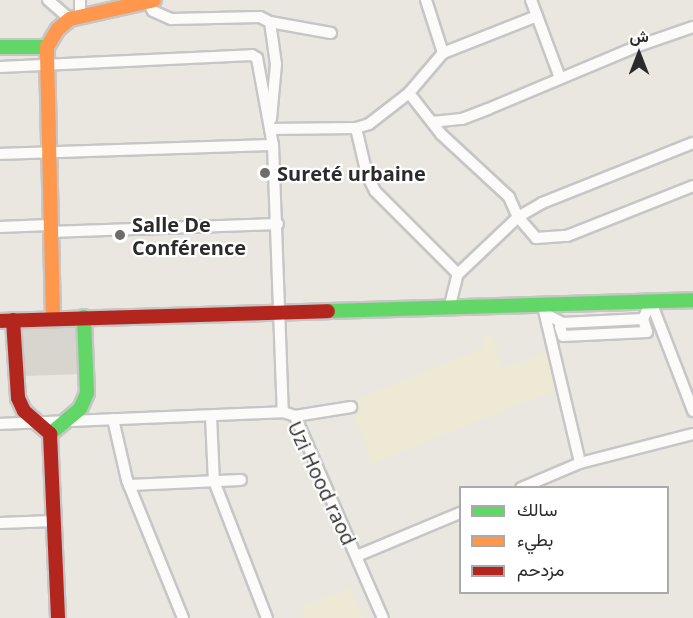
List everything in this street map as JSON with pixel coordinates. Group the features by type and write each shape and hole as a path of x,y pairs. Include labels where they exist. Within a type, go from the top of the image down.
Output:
{"main road":[{"path":"53,318 46,47 58,29 75,18 146,1"},
{"path":"0,45 46,47"},
{"path":"58,618 50,434 24,411 18,398 7,320 450,305 545,310 693,300"},
{"path":"50,434 80,409 87,393 84,316"}],"street":[{"path":"48,0 75,18 80,0"},
{"path":"426,0 443,52"},
{"path":"531,0 560,78"},
{"path":"146,1 153,10 171,18 260,17 270,22 331,33"},
{"path":"270,22 276,64 270,129 356,128 369,124 409,93 443,52 537,16"},
{"path":"432,122 462,119 638,46 693,27"},
{"name":"Uzi Hood raod","path":"45,67 252,55 257,58 273,145 278,224 283,412 295,416 383,618"},
{"path":"0,68 45,67"},
{"path":"409,93 441,134 509,197 518,217 536,238 567,236 693,186"},
{"path":"356,128 367,175 375,191 458,274"},
{"path":"450,305 458,274 518,217 542,203 693,143"},
{"path":"0,154 273,145"},
{"path":"0,227 278,224"},
{"path":"545,310 562,323 563,336 647,332 643,319 651,302"},
{"path":"651,302 693,411"},
{"path":"545,310 580,463"},
{"path":"295,416 351,407"},
{"path":"0,424 283,412"},
{"path":"211,416 214,481 267,618"},
{"path":"114,419 129,485 183,618"},
{"path":"526,486 580,463 693,434"},
{"path":"129,485 241,480"},
{"path":"357,556 459,513"},
{"path":"0,523 54,521"}],"shaded area":[{"path":"80,322 82,374 24,376 22,324"},
{"path":"492,333 503,368 548,352 553,391 372,464 352,410 359,408 356,400 484,347 483,337"},
{"path":"350,589 364,618 305,618 300,607"}],"traffic: fast":[{"path":"0,47 47,47"},
{"path":"328,311 693,300"},
{"path":"50,434 80,409 87,393 84,317"}],"traffic: slow":[{"path":"53,318 47,47 58,29 70,19 154,0"}],"traffic: jam":[{"path":"0,321 328,311"},
{"path":"13,320 18,398 24,411 50,434 58,618"}],"place":[{"name":"Sureté urbaine","path":"265,173"},
{"name":"Salle De Conférence","path":"120,235"}]}
